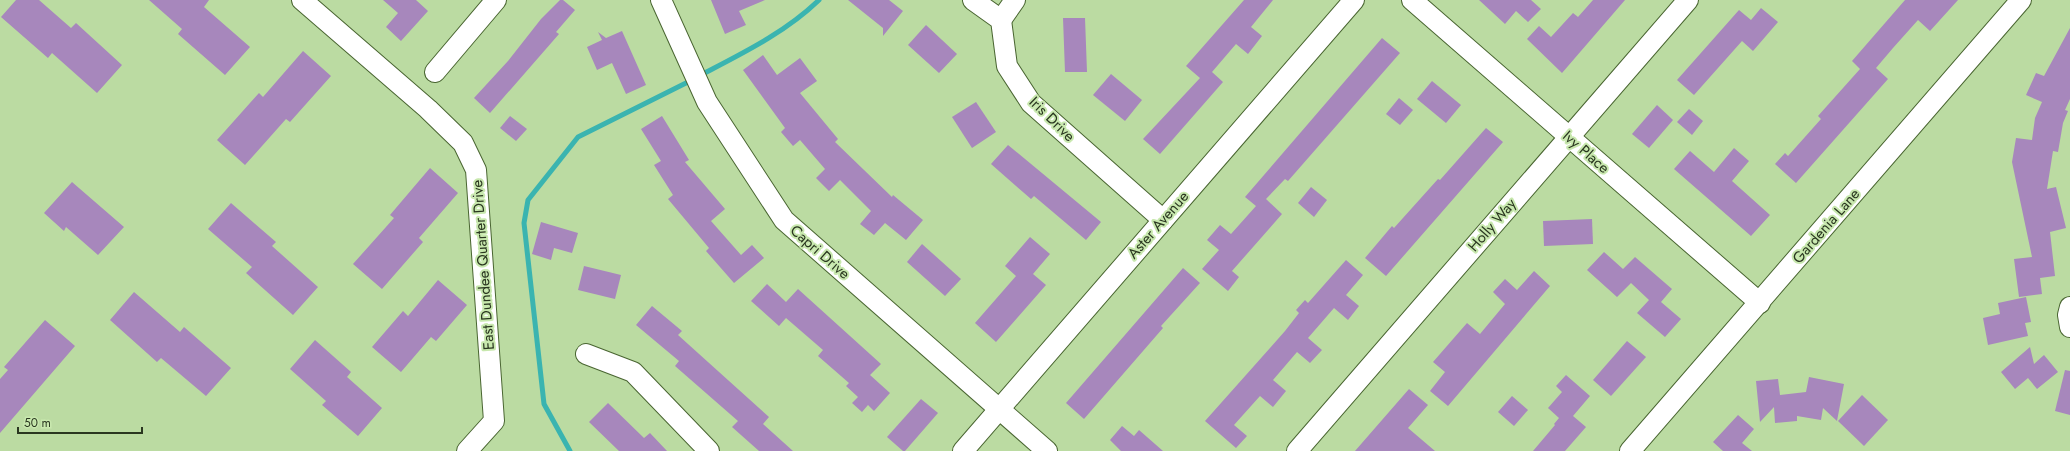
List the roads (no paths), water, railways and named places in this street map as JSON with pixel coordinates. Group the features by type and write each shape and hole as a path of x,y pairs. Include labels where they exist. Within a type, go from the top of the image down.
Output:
{"street":[{"name":"East Dundee Quarter Drive","path":"302,0 428,109 458,138 463,143 476,170 494,420 467,451"},
{"path":"435,72 496,0"},
{"name":"Capri Drive","path":"661,0 707,102 784,220 998,410 1047,451"},
{"path":"973,0 1001,20 1015,0"},
{"name":"Aster Avenue","path":"963,451 1354,0"},
{"name":"Ivy Place","path":"1412,0 1760,303"},
{"name":"Holly Way","path":"1296,451 1568,136 1688,0"},
{"name":"Gardenia Lane","path":"1630,451 1760,303 2020,0"},
{"name":"Iris Drive","path":"1001,20 1007,66 1031,102 1163,220"},
{"path":"2070,307 2068,315 2070,327"},
{"path":"586,354 633,372 709,451"}],"waterway":[{"path":"699,76 777,33 792,23 819,0"},
{"path":"570,451 544,404 524,223 528,200 578,137 692,80"}]}
